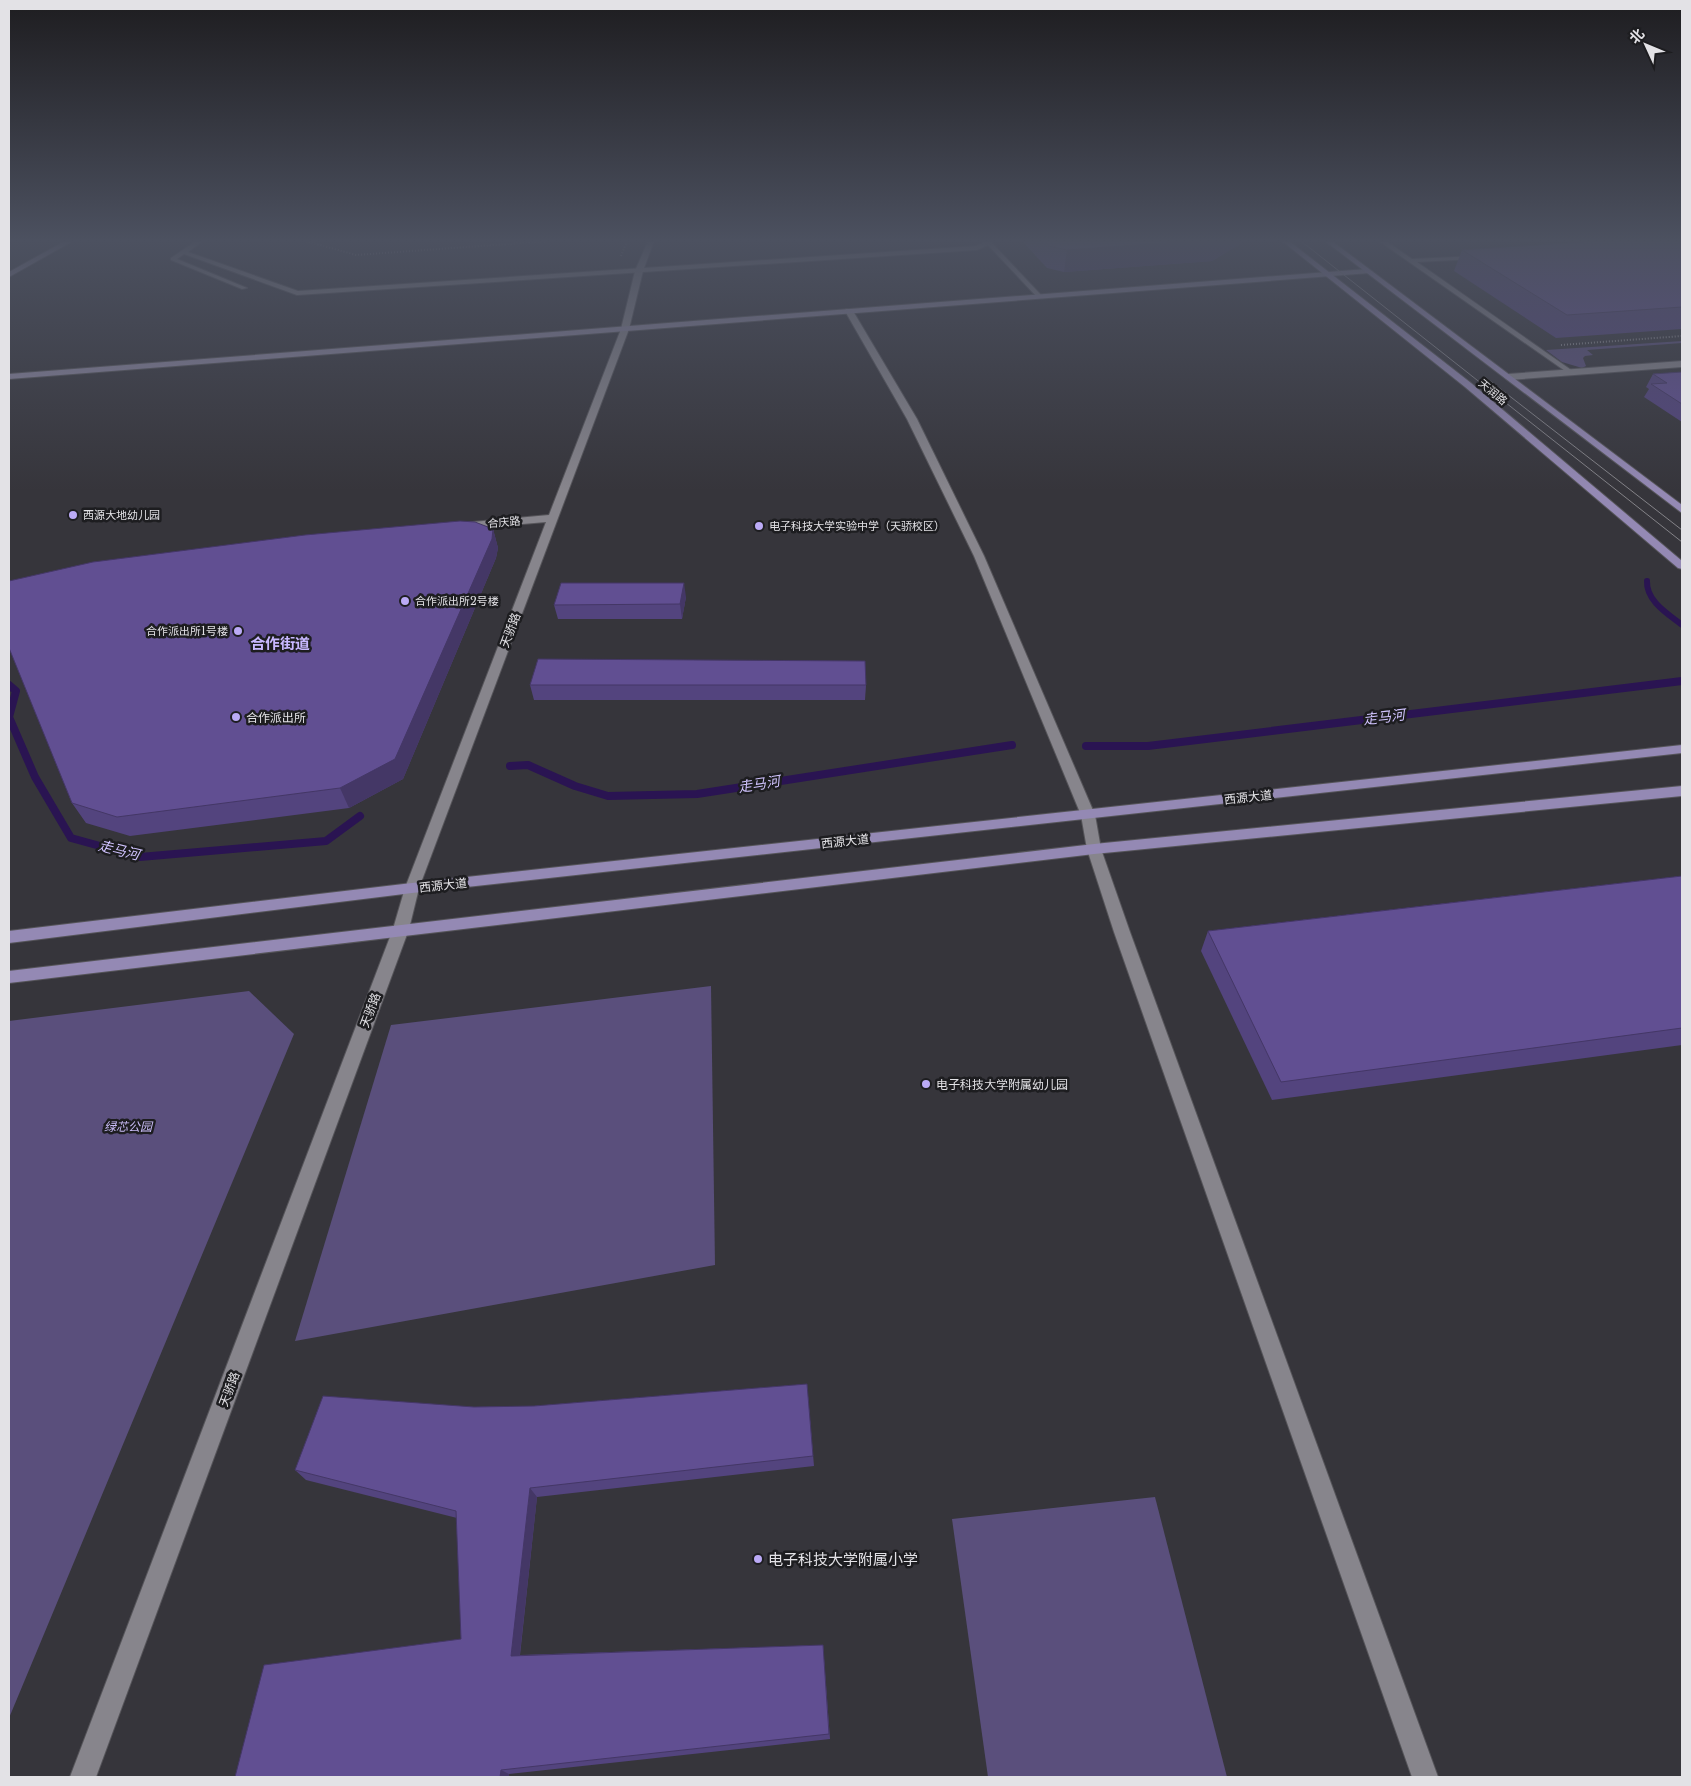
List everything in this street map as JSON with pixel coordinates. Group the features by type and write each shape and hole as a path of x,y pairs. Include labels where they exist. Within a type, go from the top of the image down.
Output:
{"main road":[{"name":"天润路","path":"1390,324 1468,385 1682,566"},
{"name":"天润路","path":"1439,324 1682,510"},
{"name":"西源大道","path":"9,936 412,888 1682,749"},
{"path":"9,977 401,929 1094,849 1682,791"}],"street":[{"name":"天骄路","path":"84,1777 401,929 412,888 625,324"},
{"path":"9,377 682,324"},
{"path":"857,324 912,419 979,556 1088,815 1094,849 1425,1777"},
{"path":"1508,377 1682,364"},
{"name":"合庆路","path":"454,527 553,518"}],"lane":[{"path":"1502,324 1570,372"}],"path":[{"path":"1555,345 1682,336"}],"green space":[{"path":"1682,341 1682,343 1587,350 1593,355 1583,358 1586,366 1582,368 1562,362 1546,350"},
{"path":"711,986 715,1265 295,1341 391,1025"},
{"name":"绿芯公园","path":"249,991 294,1034 9,1718 9,1021"},
{"path":"1155,1497 1227,1777 988,1777 952,1519"}],"building":[{"path":"1682,372 1682,404 1651,384 1667,383 1653,374"},
{"name":"合作派出所","path":"460,521 475,522 493,529 492,539 395,759 340,788 117,817 72,803 9,648 9,581 93,562 305,535"},
{"path":"561,583 684,583 680,604 554,605"},
{"path":"538,659 865,661 866,685 530,685"},
{"path":"1682,876 1682,1028 1281,1082 1208,931"},
{"path":"807,1384 813,1456 530,1488 511,1656 823,1645 829,1734 501,1770 500,1777 235,1777 264,1665 461,1639 456,1511 295,1470 323,1396 474,1407 534,1406"}],"waterway":[{"name":"走马河","path":"1647,581 1650,595 1654,601 1682,625"},
{"name":"走马河","path":"1086,746 1148,746 1682,681"},
{"name":"走马河","path":"9,685 16,691 9,717 35,777 71,838 140,857 326,841 360,816"},
{"name":"走马河","path":"510,766 528,765 575,786 608,796 697,794 1012,745"}],"tram line":[{"path":"1406,324 1682,542"},
{"path":"1485,377 1682,530"}],"place":[{"name":"西源大地幼儿园","path":"73,515"},
{"name":"电子科技大学实验中学（天骄校区）","path":"759,526"},
{"name":"合作派出所2号楼","path":"405,601"},
{"name":"合作派出所1号楼","path":"238,631"},
{"name":"合作派出所","path":"236,717"},
{"name":"电子科技大学附属幼儿园","path":"926,1084"},
{"name":"电子科技大学附属小学","path":"758,1559"}],"district":[{"name":"合作街道","path":"280,643"}]}
